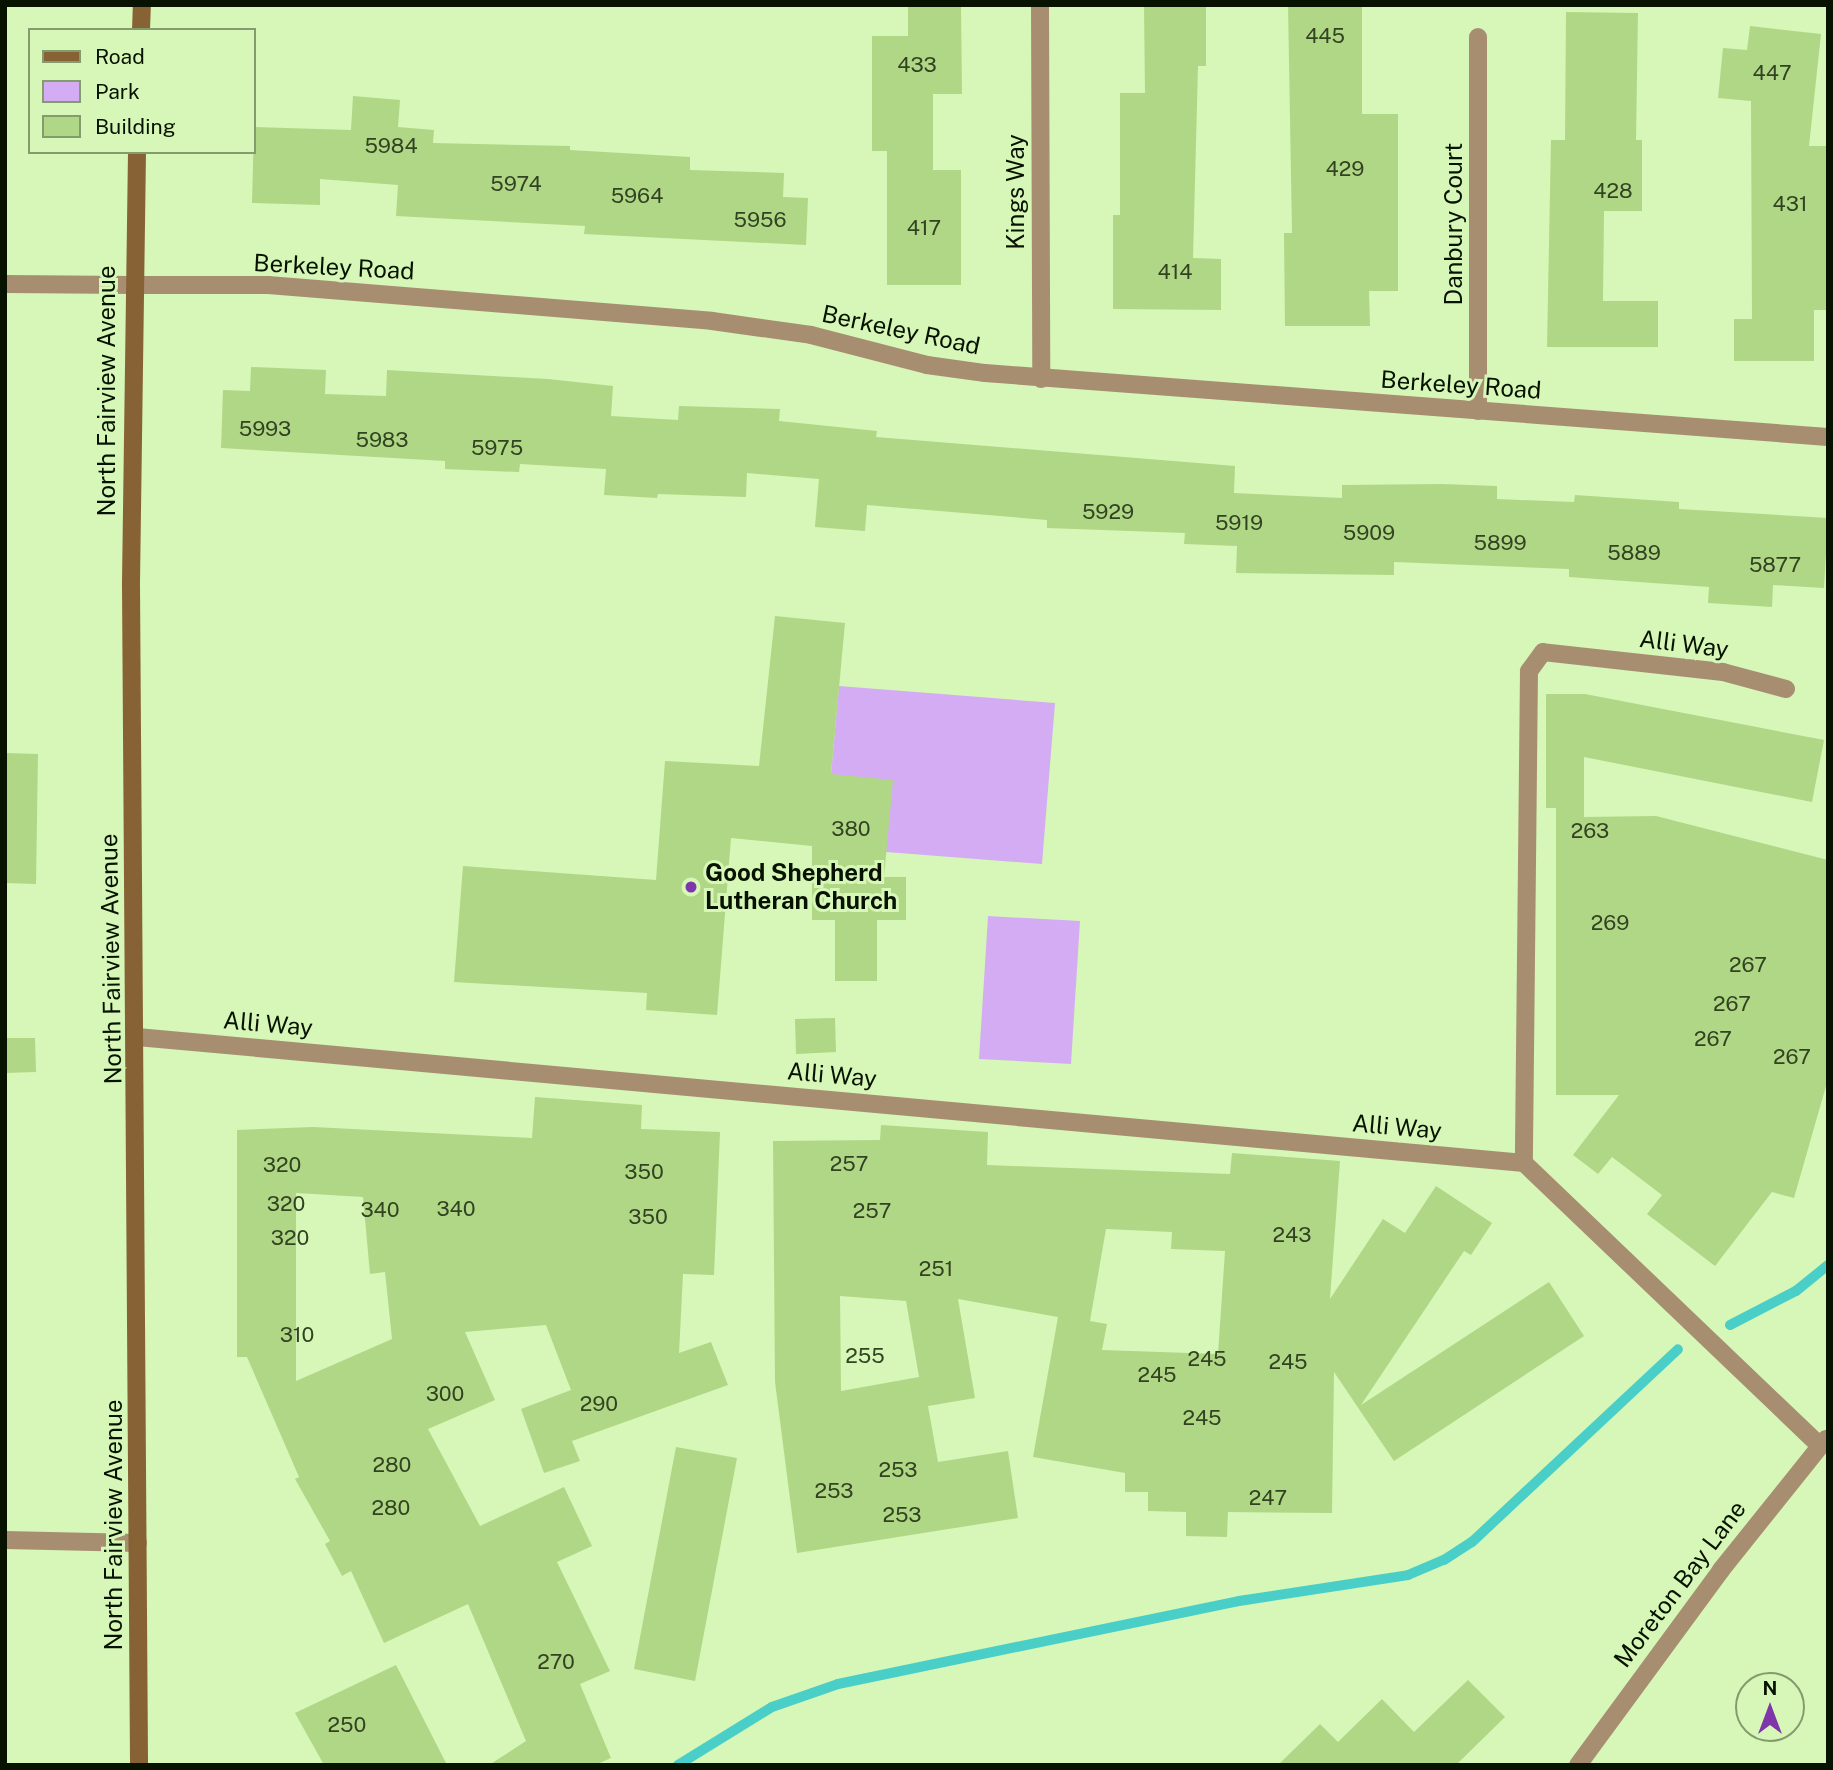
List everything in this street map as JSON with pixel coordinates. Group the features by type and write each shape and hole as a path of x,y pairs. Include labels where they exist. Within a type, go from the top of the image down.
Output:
{"main road":[{"path":"141,28 142,5"},
{"name":"North Fairview Avenue","path":"137,154 131,285 139,1765"}],"street":[{"name":"Kings Way","path":"1040,5 1041,379"},
{"name":"Danbury Court","path":"1478,37 1478,411"},
{"name":"Berkeley Road","path":"5,284 268,285 712,321 811,335 926,365 1041,379 1828,436"},
{"name":"Alli Way","path":"137,1037 1524,1163 1529,671 1543,652 1723,672 1786,688"},
{"path":"1524,1163 1824,1441"},
{"name":"Moreton Bay Lane","path":"1578,1765 1824,1441"},
{"path":"5,1540 138,1543"}],"green space":[{"path":"839,686 1055,703 1042,864 886,852 831,774"},
{"path":"988,916 1080,921 1071,1064 979,1059"}],"building":[{"path":"908,5 961,5 962,94 933,94 933,170 961,170 961,285 887,285 887,151 872,151 872,36 908,36"},
{"path":"1144,5 1206,5 1206,66 1198,66 1193,258 1221,259 1221,310 1113,309 1113,215 1120,215 1120,93 1145,93"},
{"path":"1288,5 1362,5 1362,114 1398,114 1398,291 1369,291 1370,326 1285,326 1284,233 1292,233"},
{"path":"1566,12 1638,13 1636,140 1642,140 1642,211 1604,211 1603,301 1658,301 1658,347 1547,347 1551,140 1565,140"},
{"path":"1750,26 1821,34 1809,146 1828,146 1828,310 1814,310 1814,361 1734,361 1734,319 1752,319 1751,101 1718,98 1723,48 1747,50"},
{"path":"353,96 400,100 398,127 434,130 433,143 570,146 570,150 690,157 690,170 784,173 783,197 808,198 806,245 584,234 585,226 396,216 398,185 320,179 320,205 252,203 256,127 351,130"},
{"path":"251,367 326,370 325,394 386,396 387,370 548,379 613,386 611,416 678,420 679,406 780,409 779,421 877,431 876,437 1235,466 1234,493 1342,498 1342,485 1497,486 1497,499 1574,502 1575,495 1679,502 1679,509 1828,518 1824,588 1773,585 1772,607 1708,603 1709,587 1569,577 1569,569 1394,562 1394,575 1236,573 1237,546 1184,544 1185,533 1047,528 1047,520 867,505 865,531 815,527 819,479 747,473 746,497 658,494 657,498 604,495 606,469 520,464 519,472 445,469 445,461 221,448 223,390 250,391"},
{"path":"775,616 845,623 831,774 893,780 884,877 906,877 906,920 877,920 877,981 835,981 835,920 812,920 812,846 731,838 717,1015 646,1010 647,993 454,982 463,866 656,880 665,761 759,766"},
{"path":"1546,694 1585,694 1824,740 1812,802 1584,757 1584,817 1656,816 1828,860 1828,1079 1794,1198 1772,1192 1715,1266 1647,1214 1662,1195 1612,1157 1598,1174 1573,1155 1619,1095 1556,1095 1556,808 1546,808"},
{"path":"5,753 38,754 36,884 5,883"},
{"path":"835,1018 836,1052 796,1054 795,1019"},
{"path":"5,1038 35,1038 36,1072 5,1073"},
{"path":"535,1097 642,1105 641,1129 720,1132 714,1275 683,1274 679,1353 711,1342 728,1385 572,1441 580,1461 544,1473 521,1409 571,1390 546,1325 465,1332 495,1400 428,1429 480,1526 564,1487 592,1546 557,1562 610,1671 580,1684 611,1758 595,1765 489,1765 526,1741 468,1604 384,1643 351,1571 342,1576 325,1544 330,1541 295,1479 299,1477 247,1357 237,1357 237,1130 313,1127 532,1138","holes":["296,1193 363,1197 370,1274 385,1272 392,1339 296,1381"]},
{"path":"881,1125 988,1132 987,1165 1230,1174 1232,1153 1340,1161 1330,1299 1383,1219 1405,1233 1436,1186 1492,1223 1471,1255 1464,1251 1361,1405 1549,1282 1584,1336 1394,1461 1334,1372 1332,1513 1228,1512 1227,1537 1186,1536 1186,1512 1148,1511 1148,1492 1125,1492 1125,1473 1033,1457 1058,1317 958,1299 975,1398 928,1406 938,1462 1008,1451 1018,1518 797,1553 775,1382 773,1141 880,1140","holes":["1106,1229 1172,1232 1171,1249 1225,1251 1218,1354 1102,1350 1107,1324 1090,1321","840,1296 906,1301 919,1377 841,1391"]},
{"path":"676,1447 737,1458 695,1681 634,1669"},
{"path":"396,1665 447,1765 324,1765 295,1713"},
{"path":"1468,1680 1505,1717 1456,1765 1278,1765 1320,1724 1338,1742 1382,1699 1414,1732"}],"waterway":[{"path":"1730,1325 1796,1291 1828,1265"},
{"path":"678,1765 772,1707 838,1684 1239,1601 1408,1575 1444,1560 1472,1542 1678,1349"}],"place":[{"name":"Good Shepherd Lutheran Church","path":"691,887"}]}
